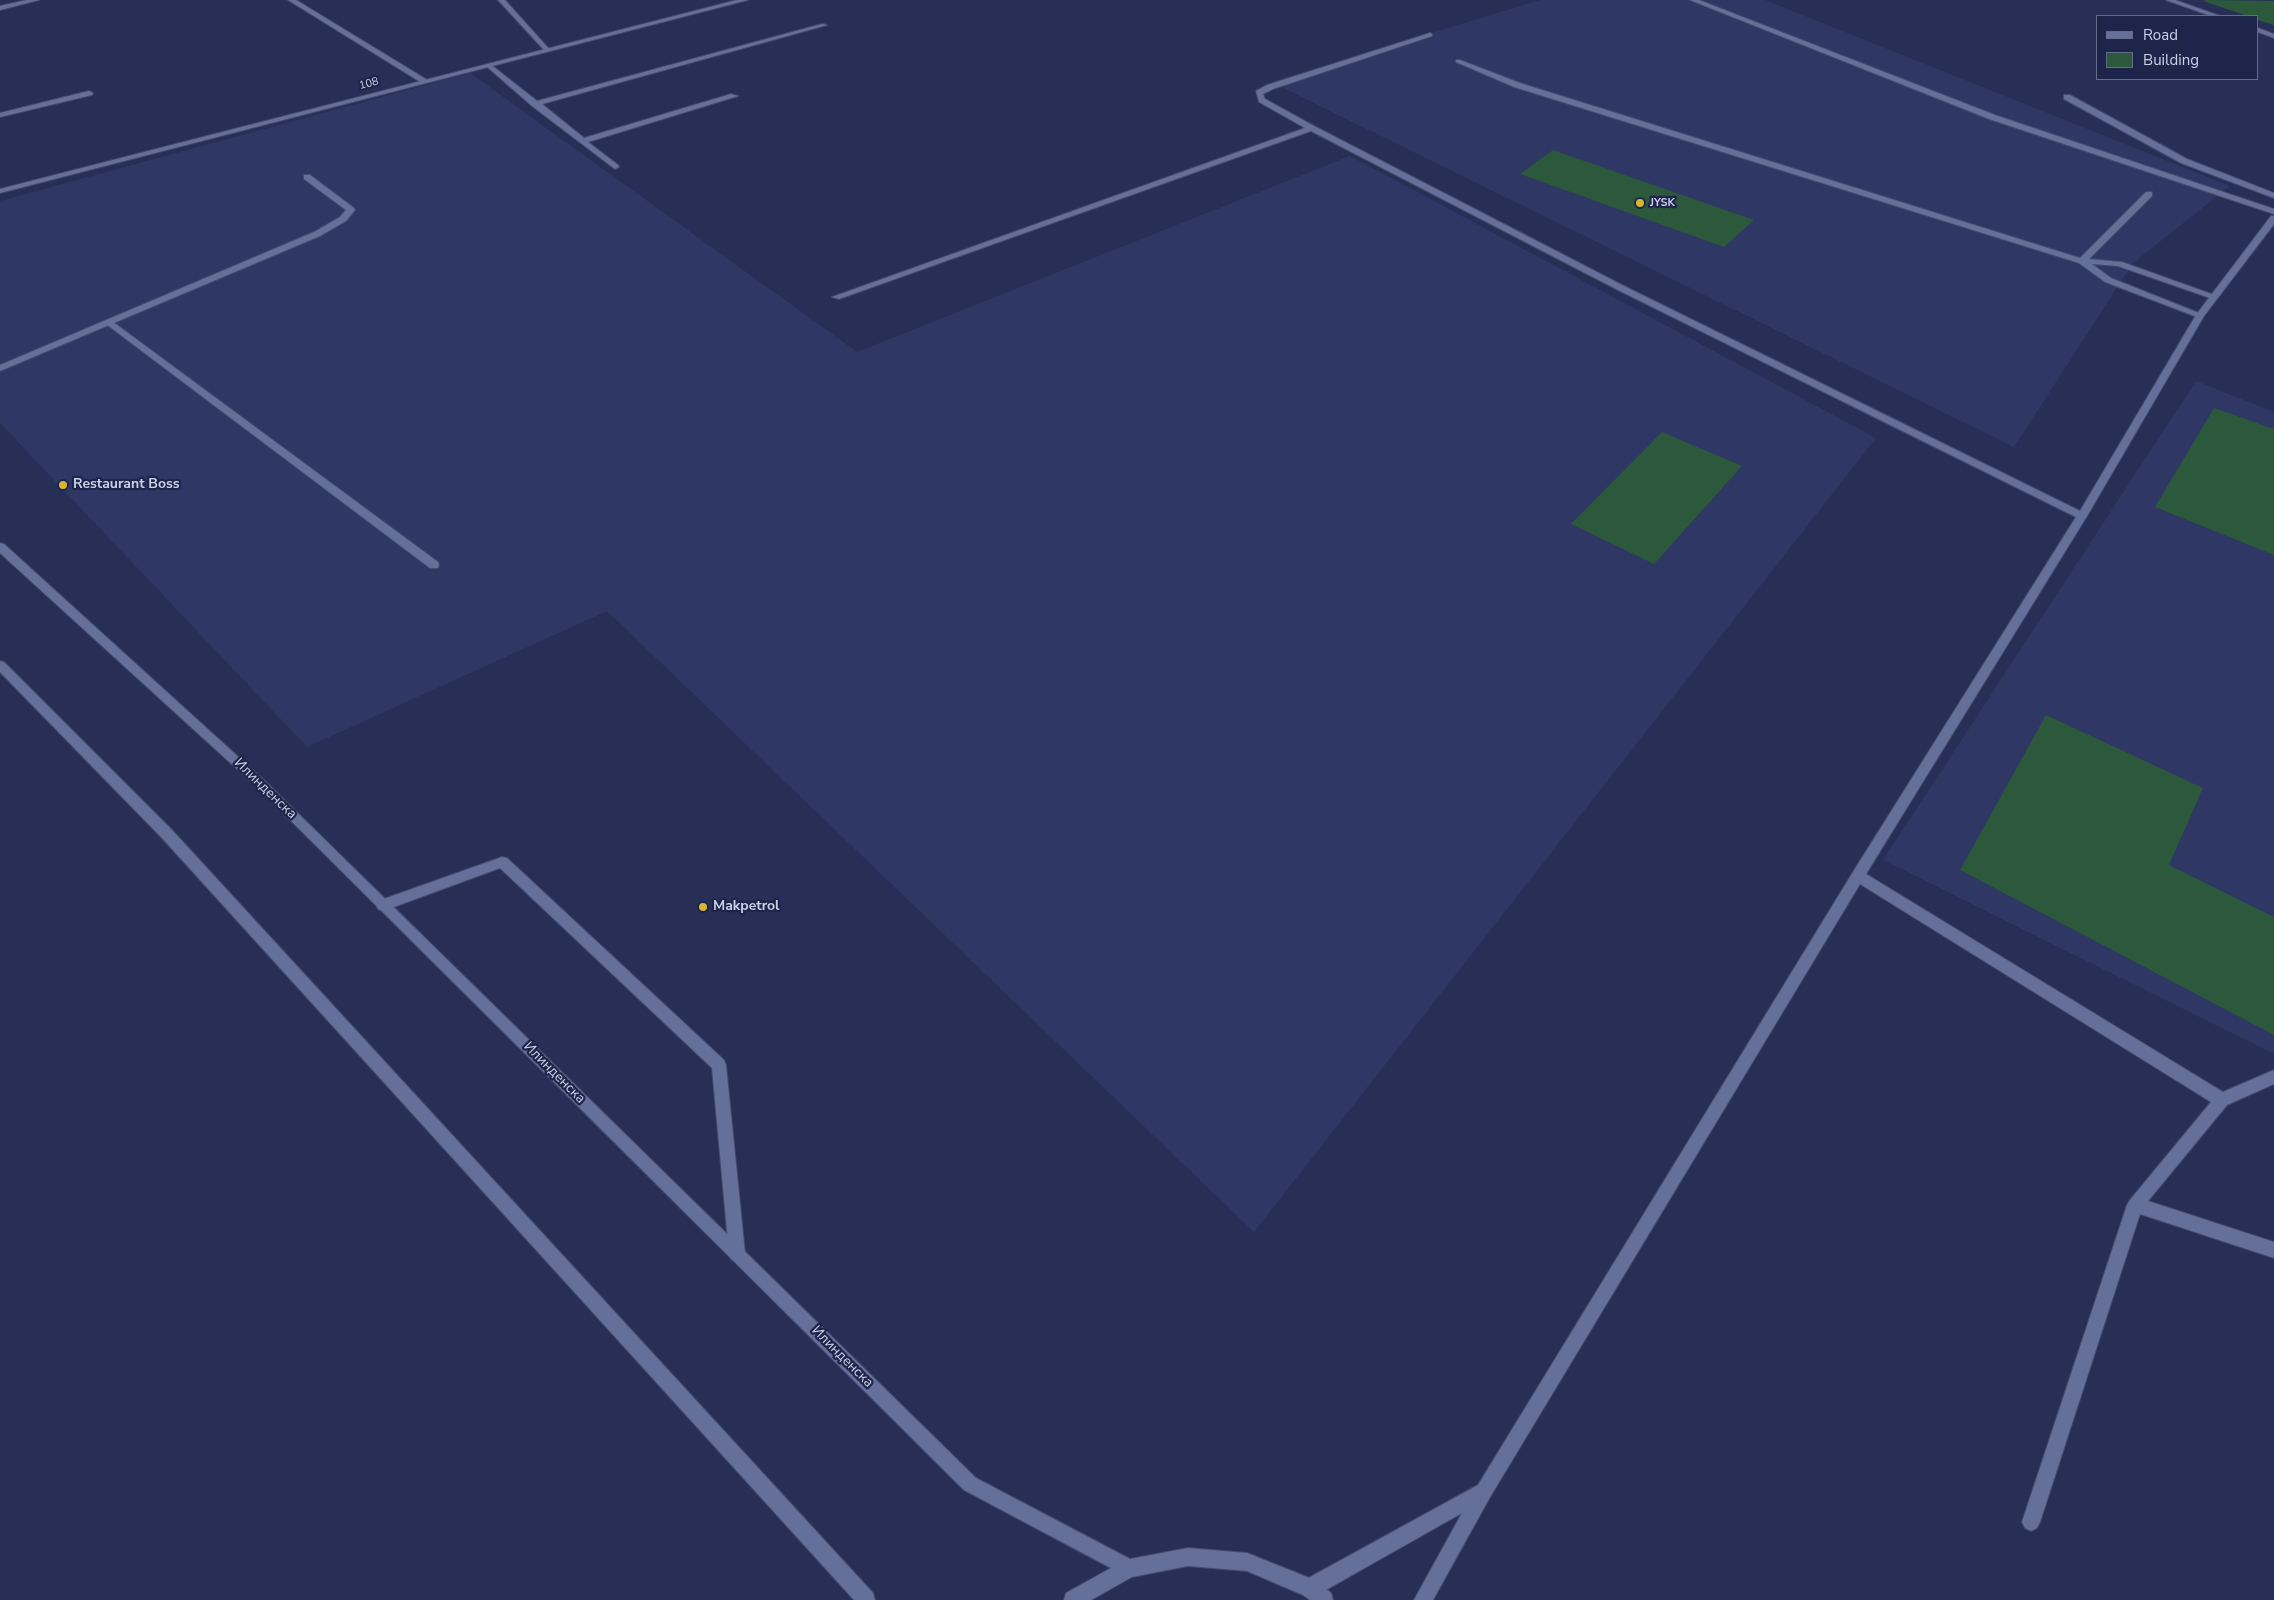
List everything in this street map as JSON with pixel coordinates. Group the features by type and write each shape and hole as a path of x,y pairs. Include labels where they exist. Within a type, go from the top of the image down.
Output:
{"street":[{"path":"0,8 36,0"},
{"path":"291,0 425,81"},
{"path":"501,0 547,50"},
{"name":"108","path":"0,191 745,0"},
{"path":"1693,0 1992,117 2274,212"},
{"path":"2169,0 2214,15"},
{"path":"535,104 824,25"},
{"path":"2259,30 2274,36"},
{"path":"1430,35 1270,87 1259,93 1262,100 1311,128 1621,288 2082,516"},
{"path":"1458,61 1517,85 2082,261 2120,264 2214,296"},
{"path":"488,65 615,166"},
{"path":"0,115 90,92"},
{"path":"582,141 734,96"},
{"path":"2067,97 2184,161 2274,196"},
{"path":"836,297 1311,128"},
{"path":"0,368 317,234 343,220 351,210 307,177"},
{"path":"2082,261 2149,194"},
{"path":"1423,1600 1484,1491 1858,876 2082,516 2200,315 2274,218"},
{"path":"2082,261 2108,280 2200,315"},
{"path":"109,322 434,565"},
{"name":"Илинденска","path":"0,546 263,786 970,1484 1129,1568"},
{"path":"0,666 167,834 866,1600"},
{"path":"383,905 502,862 719,1065 737,1253"},
{"path":"1858,876 2222,1100"},
{"path":"2031,1522 2135,1205 2222,1100 2274,1077"},
{"path":"2135,1205 2274,1250"},
{"path":"1310,1588 1484,1491"},
{"path":"1074,1600 1129,1568 1188,1557 1247,1562 1310,1588 1324,1600"}],"shaded area":[{"path":"1540,0 1765,0 2230,186 2133,263 2014,447 1271,82"},
{"path":"470,73 857,352 1350,156 1876,438 1254,1232 607,611 307,747 0,423 0,201"},
{"path":"2196,381 2274,412 2274,1054 1883,860"}],"building":[{"path":"2203,1 2274,1 2274,25 2259,20 2259,15 2245,15"},
{"path":"1553,150 1754,220 1724,247 1520,174"},
{"path":"2214,408 2274,429 2274,555 2155,507"},
{"path":"1662,432 1742,466 1654,564 1571,524"},
{"path":"2046,715 2203,788 2169,865 2274,917 2274,1035 1960,870"}],"place":[{"name":"JYSK","path":"1640,203"},
{"name":"Restaurant Boss","path":"63,485"},
{"name":"Makpetrol","path":"703,907"}]}
